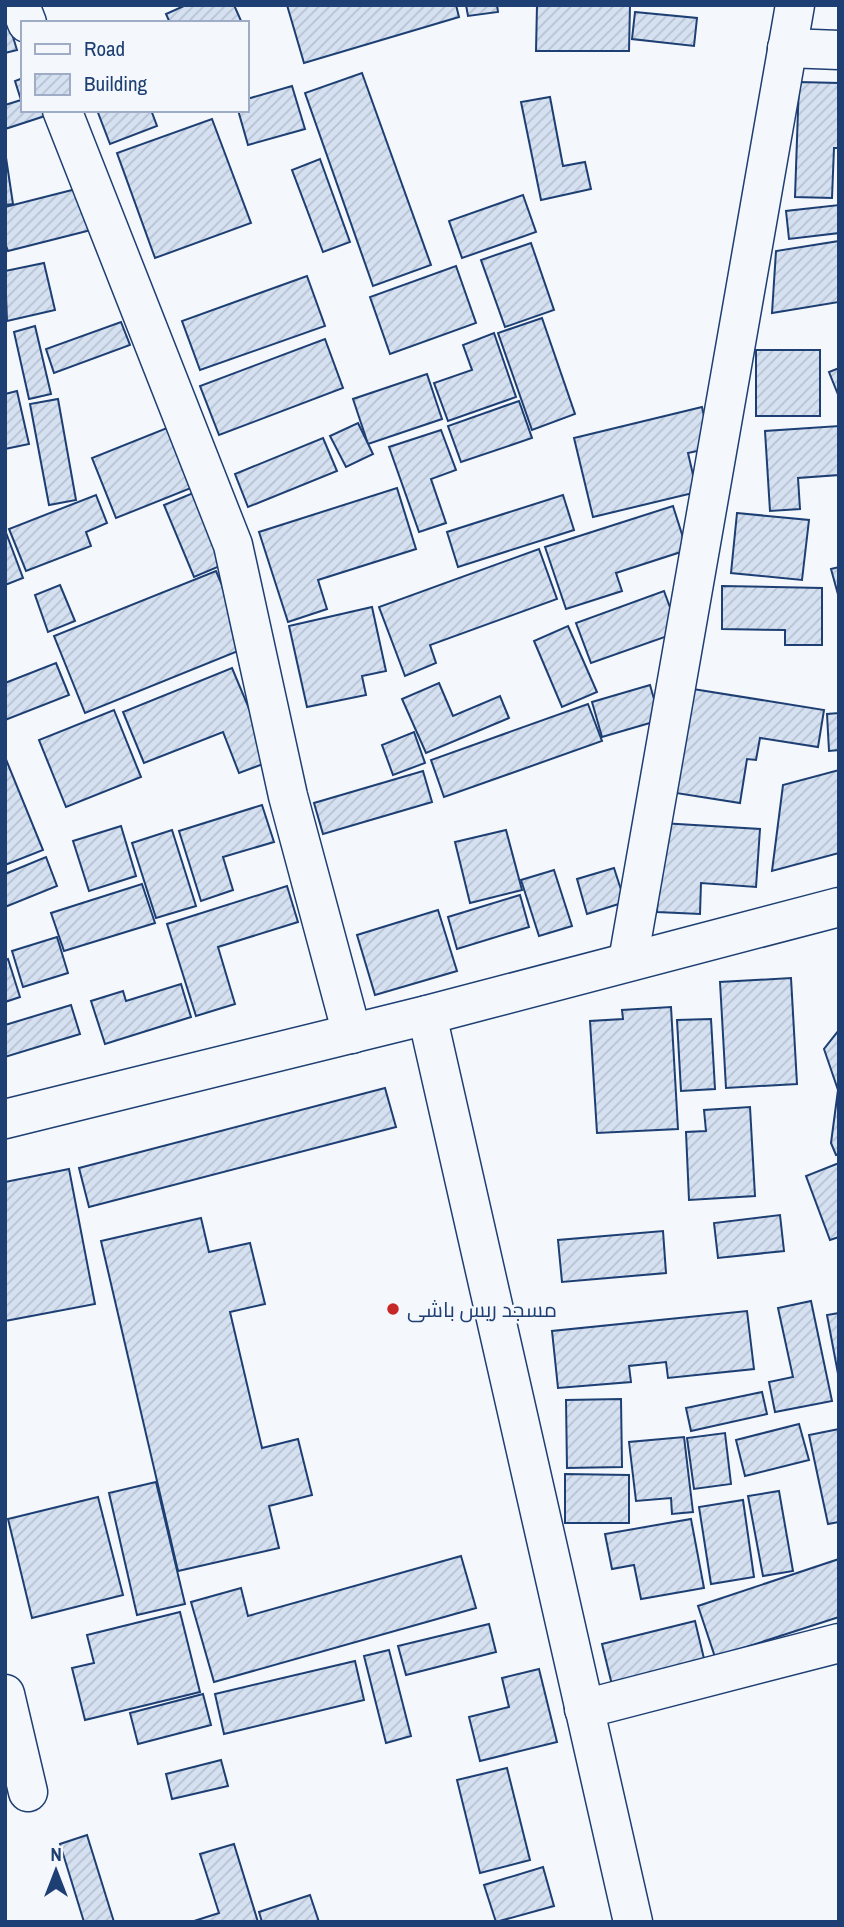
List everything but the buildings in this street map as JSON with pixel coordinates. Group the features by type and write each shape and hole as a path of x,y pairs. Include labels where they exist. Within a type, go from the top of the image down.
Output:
{"street":[{"path":"628,961 795,5"},
{"path":"787,48 839,50"},
{"path":"63,112 233,545 288,796 352,1034"},
{"path":"5,1119 427,1015 839,907"},
{"path":"427,1015 633,1922"},
{"path":"584,1709 839,1643"},
{"path":"5,1695 28,1792"}],"place":[{"name":"مسجد ریس باشی","path":"393,1309"}]}
